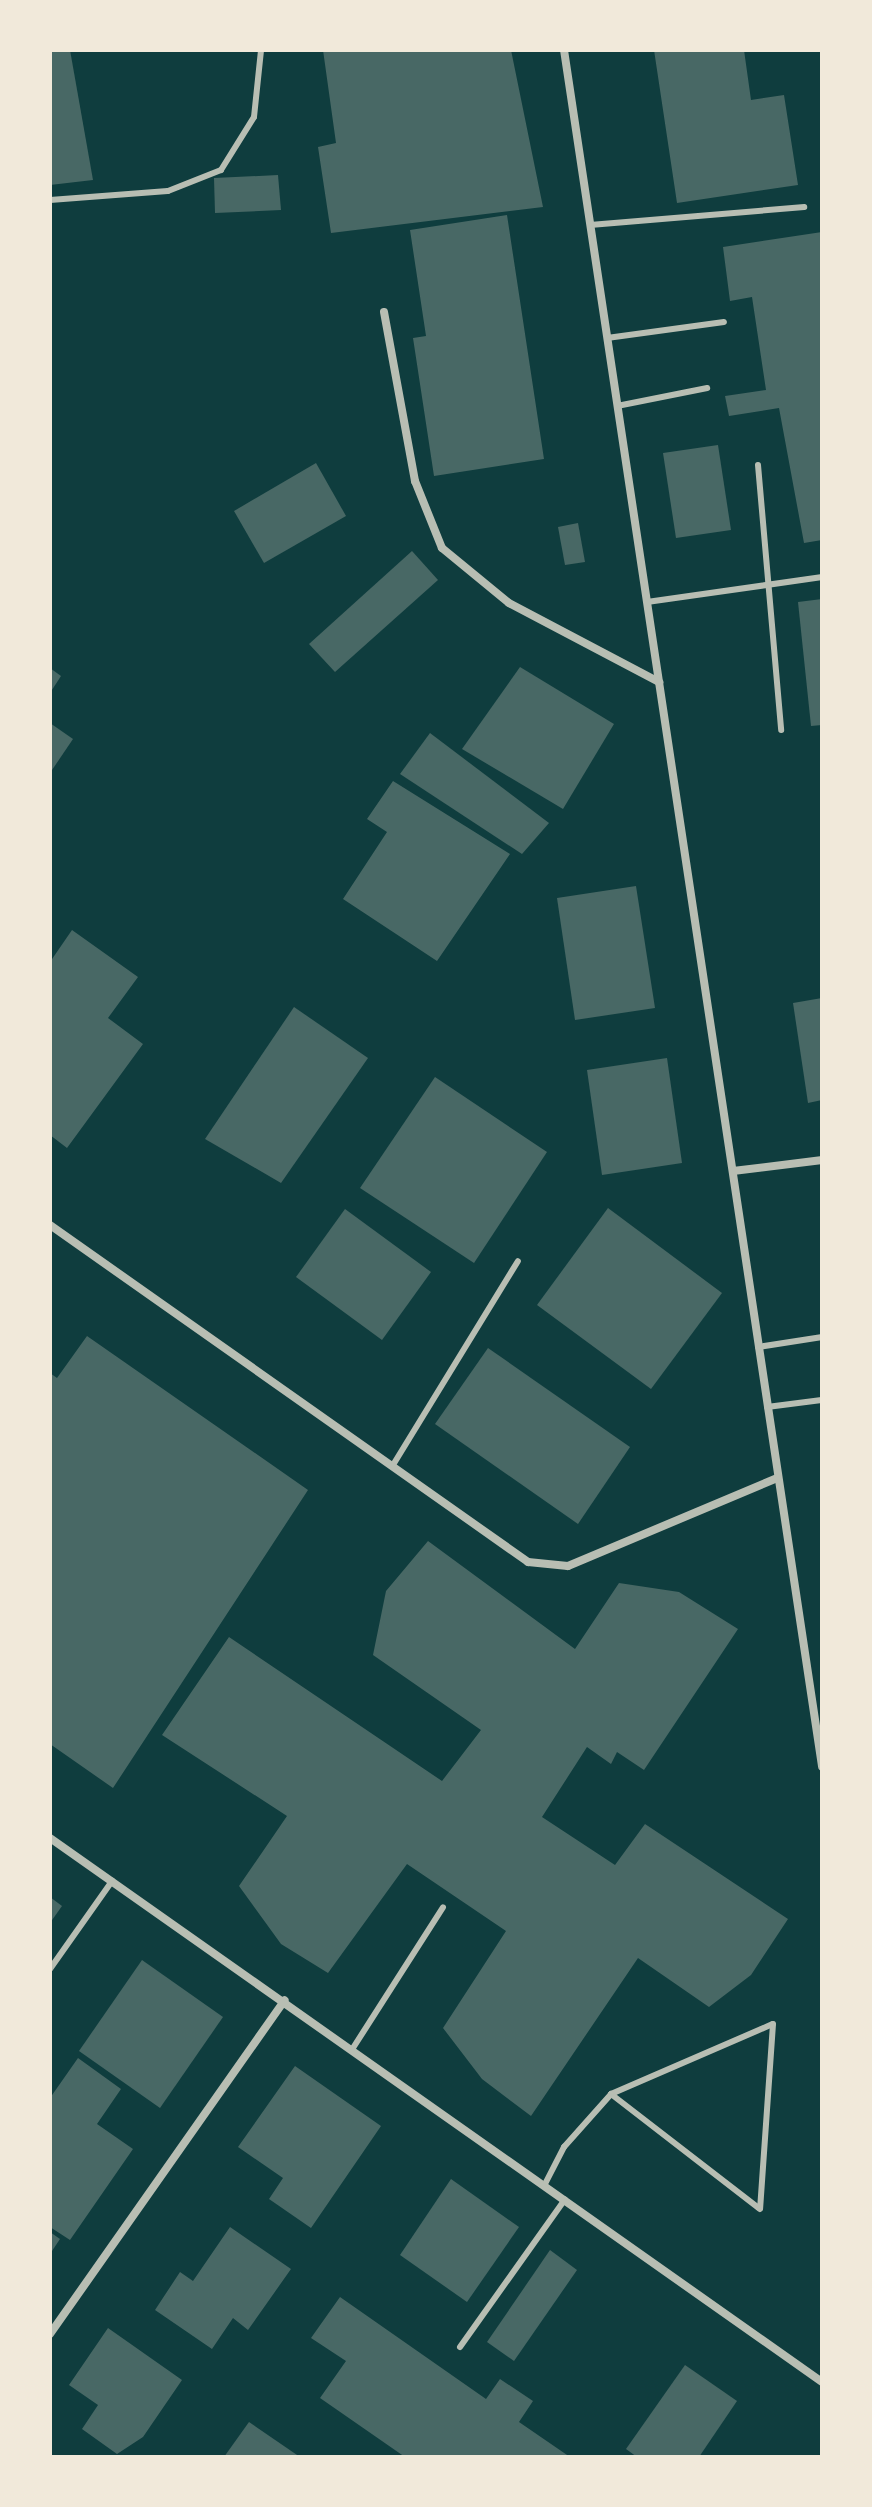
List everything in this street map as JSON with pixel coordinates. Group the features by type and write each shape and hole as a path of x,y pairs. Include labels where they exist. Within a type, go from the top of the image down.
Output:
{"street":[{"path":"564,50 822,1767"},
{"path":"384,312 415,481 442,548 499,597 659,682"},
{"path":"733,1171 822,1160"},
{"path":"50,1225 528,1562 550,1567 568,1566 777,1478"},
{"path":"50,1838 285,2000 822,2382"},
{"path":"50,2334 285,2000"}],"lane":[{"path":"50,200 168,191 221,170 254,117 261,50"},
{"path":"590,225 804,207"},
{"path":"607,338 724,322"},
{"path":"617,406 707,388"},
{"path":"758,465 781,730"},
{"path":"647,602 822,577"},
{"path":"393,1465 518,1261"},
{"path":"758,1347 822,1337"},
{"path":"767,1407 822,1400"},
{"path":"50,1969 112,1881"},
{"path":"353,2048 443,1907"},
{"path":"545,2184 564,2147 611,2094 773,2024 760,2209 611,2094"},
{"path":"460,2347 565,2199"}],"building":[{"path":"50,50 70,50 93,180 50,185"},
{"path":"323,50 511,50 543,207 331,233 318,147 336,143"},
{"path":"654,50 744,50 751,100 784,95 798,185 677,203"},
{"path":"278,175 281,210 215,213 214,178"},
{"path":"507,215 544,459 434,476 413,338 426,336 410,230"},
{"path":"822,232 822,540 804,543 779,408 729,416 725,396 766,390 752,297 730,301 723,247"},
{"path":"718,445 731,530 676,538 663,453"},
{"path":"316,463 346,516 264,563 234,511"},
{"path":"578,523 585,562 565,565 558,527"},
{"path":"412,551 438,580 335,672 309,644"},
{"path":"822,599 822,725 811,726 798,602"},
{"path":"520,667 614,724 563,809 462,749"},
{"path":"50,668 61,676 50,693"},
{"path":"50,723 73,739 50,773"},
{"path":"430,733 549,823 522,854 400,774"},
{"path":"393,781 510,854 437,961 343,899 387,832 367,819"},
{"path":"636,886 655,1008 575,1020 557,898"},
{"path":"72,930 138,977 108,1018 143,1044 67,1148 50,1135 50,962"},
{"path":"822,998 822,1100 808,1103 793,1003"},
{"path":"294,1007 368,1058 281,1183 205,1139"},
{"path":"667,1058 682,1163 602,1175 587,1070"},
{"path":"435,1077 547,1152 474,1263 360,1188"},
{"path":"608,1208 722,1293 651,1389 537,1305"},
{"path":"345,1209 431,1272 382,1340 296,1277"},
{"path":"87,1336 308,1490 113,1788 50,1744 50,1373 57,1378"},
{"path":"488,1348 630,1447 578,1524 435,1424"},
{"path":"428,1541 575,1649 619,1583 679,1592 738,1629 644,1770 617,1752 611,1764 587,1747 542,1817 615,1865 645,1824 788,1919 751,1975 709,2007 638,1958 531,2116 482,2079 443,2028 506,1931 407,1864 328,1973 281,1944 239,1886 287,1816 162,1735 229,1637 442,1781 481,1730 373,1655 386,1591"},
{"path":"50,1897 62,1906 50,1923"},
{"path":"142,1960 223,2017 160,2108 79,2051"},
{"path":"78,2058 121,2089 97,2124 133,2149 70,2240 50,2227 50,2098"},
{"path":"295,2066 381,2126 311,2228 269,2199 283,2178 238,2147"},
{"path":"451,2179 519,2227 467,2302 400,2255"},
{"path":"230,2227 291,2269 248,2330 233,2318 212,2349 155,2310 180,2272 193,2281"},
{"path":"50,2232 60,2239 50,2254"},
{"path":"550,2250 577,2270 514,2361 487,2342"},
{"path":"340,2297 486,2399 500,2379 533,2401 519,2422 570,2457 405,2457 320,2398 346,2361 311,2338"},
{"path":"108,2328 182,2380 143,2437 117,2454 82,2429 98,2405 69,2385"},
{"path":"685,2365 737,2401 699,2457 637,2457 626,2449"},
{"path":"249,2422 300,2457 224,2457"}]}
